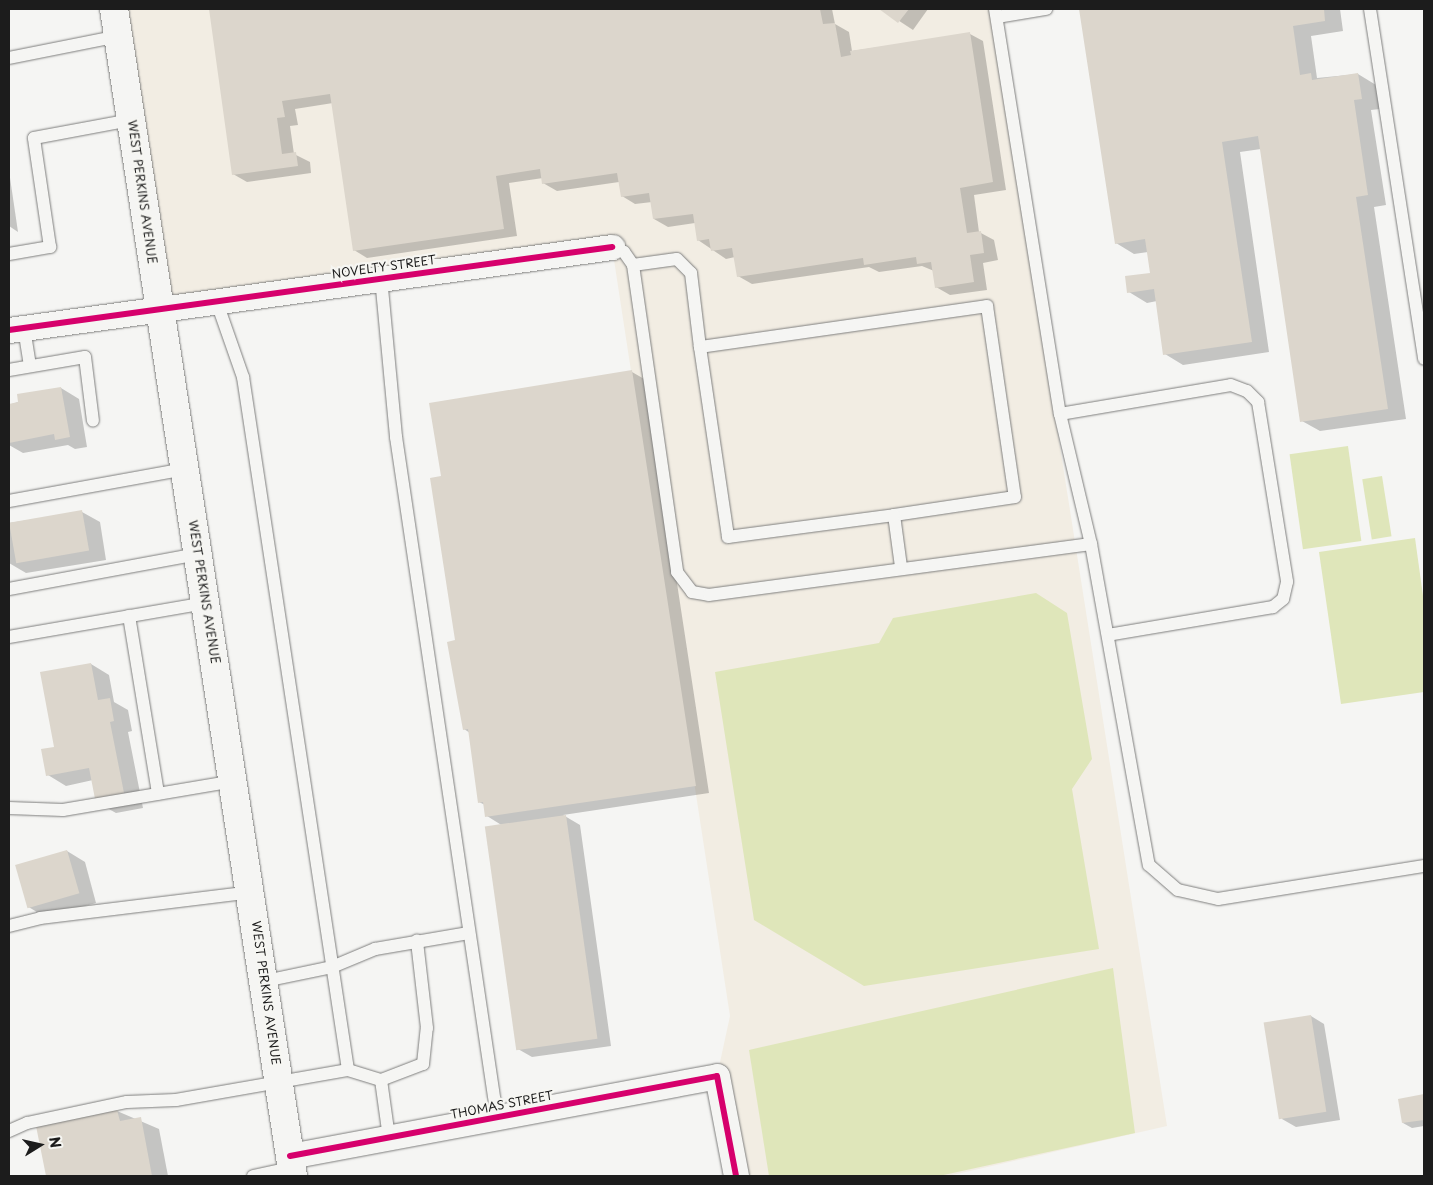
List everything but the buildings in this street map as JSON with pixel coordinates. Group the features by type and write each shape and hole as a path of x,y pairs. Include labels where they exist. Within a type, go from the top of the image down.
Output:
{"main road":[{"name":"WEST PERKINS AVENUE","path":"114,9 159,308 252,892 292,1167"}],"street":[{"name":"NOVELTY STREET","path":"17,329 216,300 612,247"},
{"name":"THOMAS STREET","path":"292,1167 389,1138 717,1076 736,1176"}],"lane":[{"path":"1046,9 996,13 1060,414 1091,544 1149,865 1178,890 1218,899 1424,866"},
{"path":"1370,9 1424,359"},
{"path":"9,58 119,36"},
{"path":"9,254 50,247 34,138 131,120"},
{"path":"612,247 624,252 633,265 677,572 692,592 708,595 901,567 1091,544"},
{"path":"633,265 677,259 691,273 700,346 728,537 1015,497 987,306 700,346"},
{"path":"381,278 396,437 497,1118"},
{"path":"216,300 243,377 348,1070"},
{"path":"17,329 30,366"},
{"path":"9,370 84,357 94,421"},
{"path":"1060,414 1231,385 1248,391 1258,402 1287,582 1283,599 1273,607 1108,635"},
{"path":"9,501 185,469"},
{"path":"894,514 901,567"},
{"path":"9,589 198,554"},
{"path":"9,637 206,603"},
{"path":"129,616 158,794"},
{"path":"9,808 63,810 234,781"},
{"path":"9,926 40,918 252,892"},
{"path":"265,981 332,967 375,948 470,933"},
{"path":"9,1131 27,1122 128,1102 176,1100 279,1080 348,1070 381,1080 423,1064 427,1028 417,941"},
{"path":"381,1080 389,1138"},
{"path":"253,1176 292,1167"}],"shaded area":[{"path":"114,9 991,9 1167,1126 948,1176 736,1176 717,1076 730,1016 612,247 159,308"}],"green space":[{"path":"1348,446 1361,541 1303,549 1290,454"},
{"path":"1382,476 1392,536 1372,539 1362,479"},
{"path":"1415,538 1424,603 1424,692 1341,704 1319,552"},
{"path":"1036,593 1067,613 1092,759 1072,789 1099,949 864,986 754,920 715,672 879,643 893,618"},
{"path":"1113,968 1135,1133 939,1176 769,1176 749,1050"}],"cycle path":[{"path":"9,330 612,247"},
{"path":"290,1156 717,1076 736,1176"}]}
